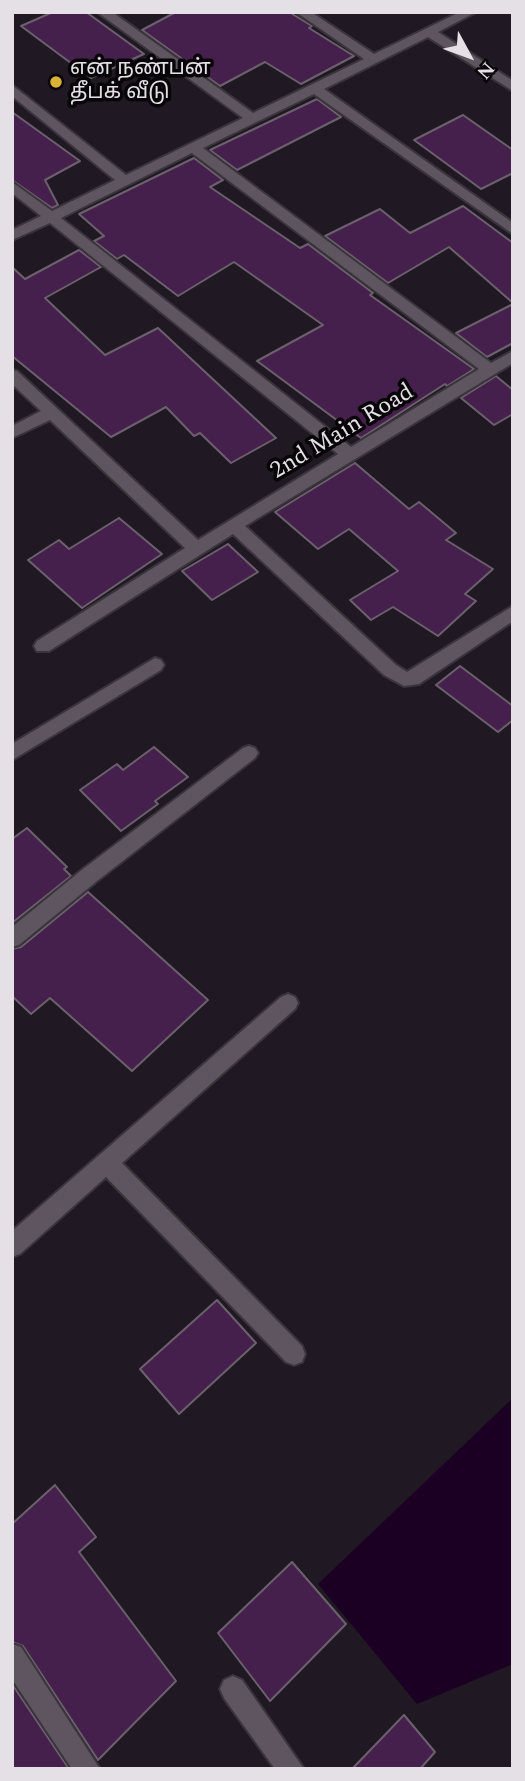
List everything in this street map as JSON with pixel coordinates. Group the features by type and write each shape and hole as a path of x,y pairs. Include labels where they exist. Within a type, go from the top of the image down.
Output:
{"street":[{"path":"103,12 253,119"},
{"path":"302,12 372,58"},
{"path":"12,236 466,13"},
{"path":"429,32 513,87"},
{"path":"12,89 125,181"},
{"path":"316,89 513,230"},
{"path":"194,148 489,369"},
{"path":"12,186 350,456"},
{"name":"2nd Main Road","path":"43,646 234,525 513,356"},
{"path":"12,375 197,550"},
{"path":"12,433 52,412"},
{"path":"234,525 390,670 404,679 413,679 513,612"},
{"path":"12,753 155,665"},
{"path":"12,939 90,875 249,753"},
{"path":"12,1246 288,1003"},
{"path":"107,1163 294,1354"},
{"path":"12,1656 87,1769"},
{"path":"233,1689 291,1769"}],"shaded area":[{"path":"513,1398 513,1664 417,1704 318,1584"}],"building":[{"path":"53,12 86,12 144,54 91,78 21,26"},
{"path":"176,12 289,12 354,56 301,84 265,62 220,86 142,30"},
{"path":"317,99 341,117 237,170 210,150"},
{"path":"12,112 80,161 45,180 58,205 52,208 12,180"},
{"path":"463,115 513,150 513,173 481,189 414,140"},
{"path":"194,158 223,180 210,187 300,248 308,244 373,293 370,295 474,369 447,386 445,384 361,438 257,361 323,325 234,262 178,296 124,255 117,259 94,241 104,236 79,214"},
{"path":"463,206 513,243 513,303 449,247 388,283 325,236 380,209 410,233"},
{"path":"79,250 101,267 45,298 105,355 158,328 276,438 231,463 200,433 194,436 166,407 111,437 12,356 12,267 25,279"},
{"path":"513,304 513,343 487,357 456,333"},
{"path":"496,376 513,390 513,414 494,425 461,398"},
{"path":"355,463 409,509 419,502 456,533 446,540 493,569 465,594 476,601 438,636 393,607 371,620 350,600 398,571 349,529 318,549 275,512"},
{"path":"119,518 162,554 82,608 28,560 59,540 69,549"},
{"path":"228,544 258,572 212,600 182,571"},
{"path":"460,666 513,706 513,720 498,732 436,685"},
{"path":"154,747 188,777 155,801 158,804 121,831 80,790 117,764 123,770"},
{"path":"27,828 67,867 64,869 71,876 12,923 12,839"},
{"path":"88,892 208,1000 132,1071 50,998 31,1014 12,996 12,949 21,947"},
{"path":"217,1300 256,1343 179,1414 140,1369"},
{"path":"55,1485 96,1537 79,1552 176,1681 98,1760 23,1646 12,1642 12,1524"},
{"path":"292,1562 346,1624 270,1701 218,1633"},
{"path":"12,1684 69,1769 12,1769"},
{"path":"404,1715 435,1752 420,1769 352,1769"}],"place":[{"name":"என் நண்பன் தீபக் வீடு","path":"56,82"}]}
